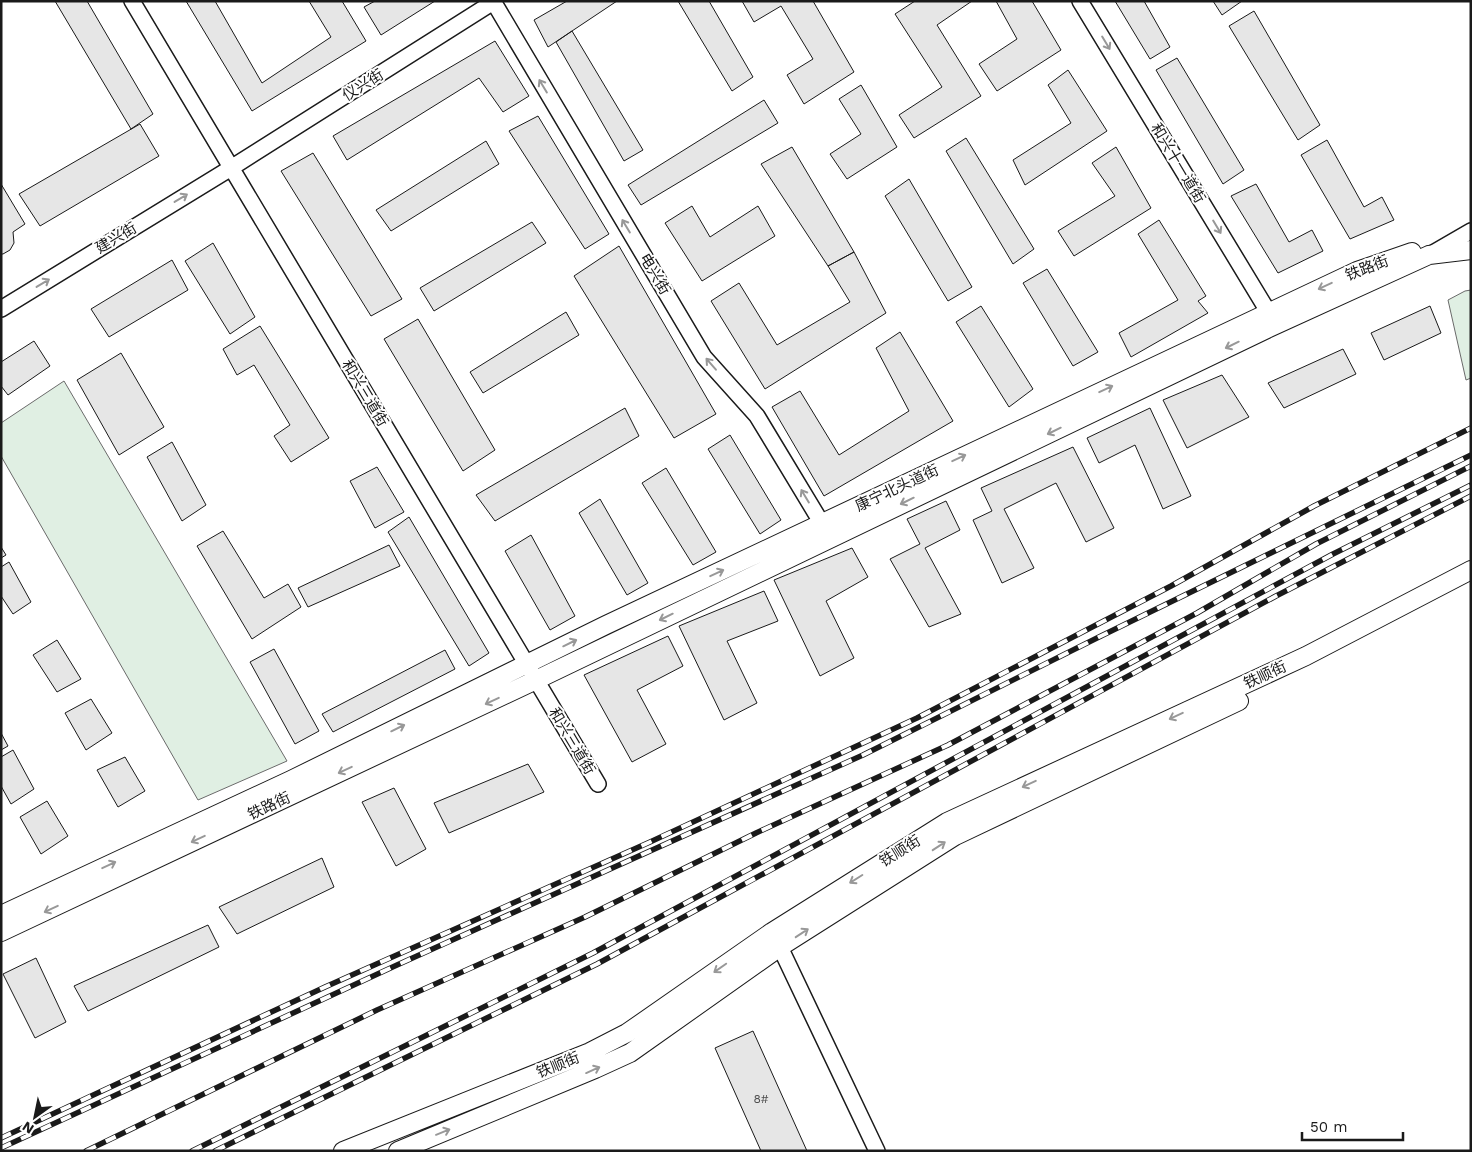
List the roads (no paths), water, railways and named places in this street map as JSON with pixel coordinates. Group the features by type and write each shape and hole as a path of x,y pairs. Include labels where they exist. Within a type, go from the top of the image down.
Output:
{"main road":[{"name":"铁路街","path":"1272,318 1357,271 1446,241 1467,240"},
{"name":"铁路街","path":"1272,318 1467,240"},
{"name":"康宁北头道街","path":"536,680 826,530 1272,318"},
{"name":"康宁北头道街","path":"527,664 606,625 826,530"},
{"name":"铁顺街","path":"342,1151 590,1052 627,1034 772,932 947,822 1306,656 1471,570"},
{"name":"铁顺街","path":"398,1151 596,1070 630,1053 780,947 954,836 1314,665 1471,584"},
{"name":"铁路街","path":"1,915 291,780 527,664"},
{"name":"铁路街","path":"1,932 536,680"}],"street":[{"name":"和兴三道街","path":"132,1 598,784"},
{"name":"和兴十一道街","path":"1080,1 1272,318"},
{"name":"仪兴街","path":"231,168 494,2"},
{"name":"电兴街","path":"494,2 704,357 757,416 826,530"},
{"name":"建兴街","path":"1,309 231,168"},
{"path":"780,947 877,1151"}],"railway":[{"path":"1,1138 325,987 650,842 917,718 1171,586 1314,506 1471,428"},
{"path":"1,1148 397,965 863,755 1471,455"},
{"path":"86,1151 377,1010 585,917 756,833 948,745 1197,613 1316,544 1471,466"},
{"path":"192,1151 593,953 1333,554 1471,485"},
{"path":"215,1151 597,964 1276,596 1471,496"}]}
